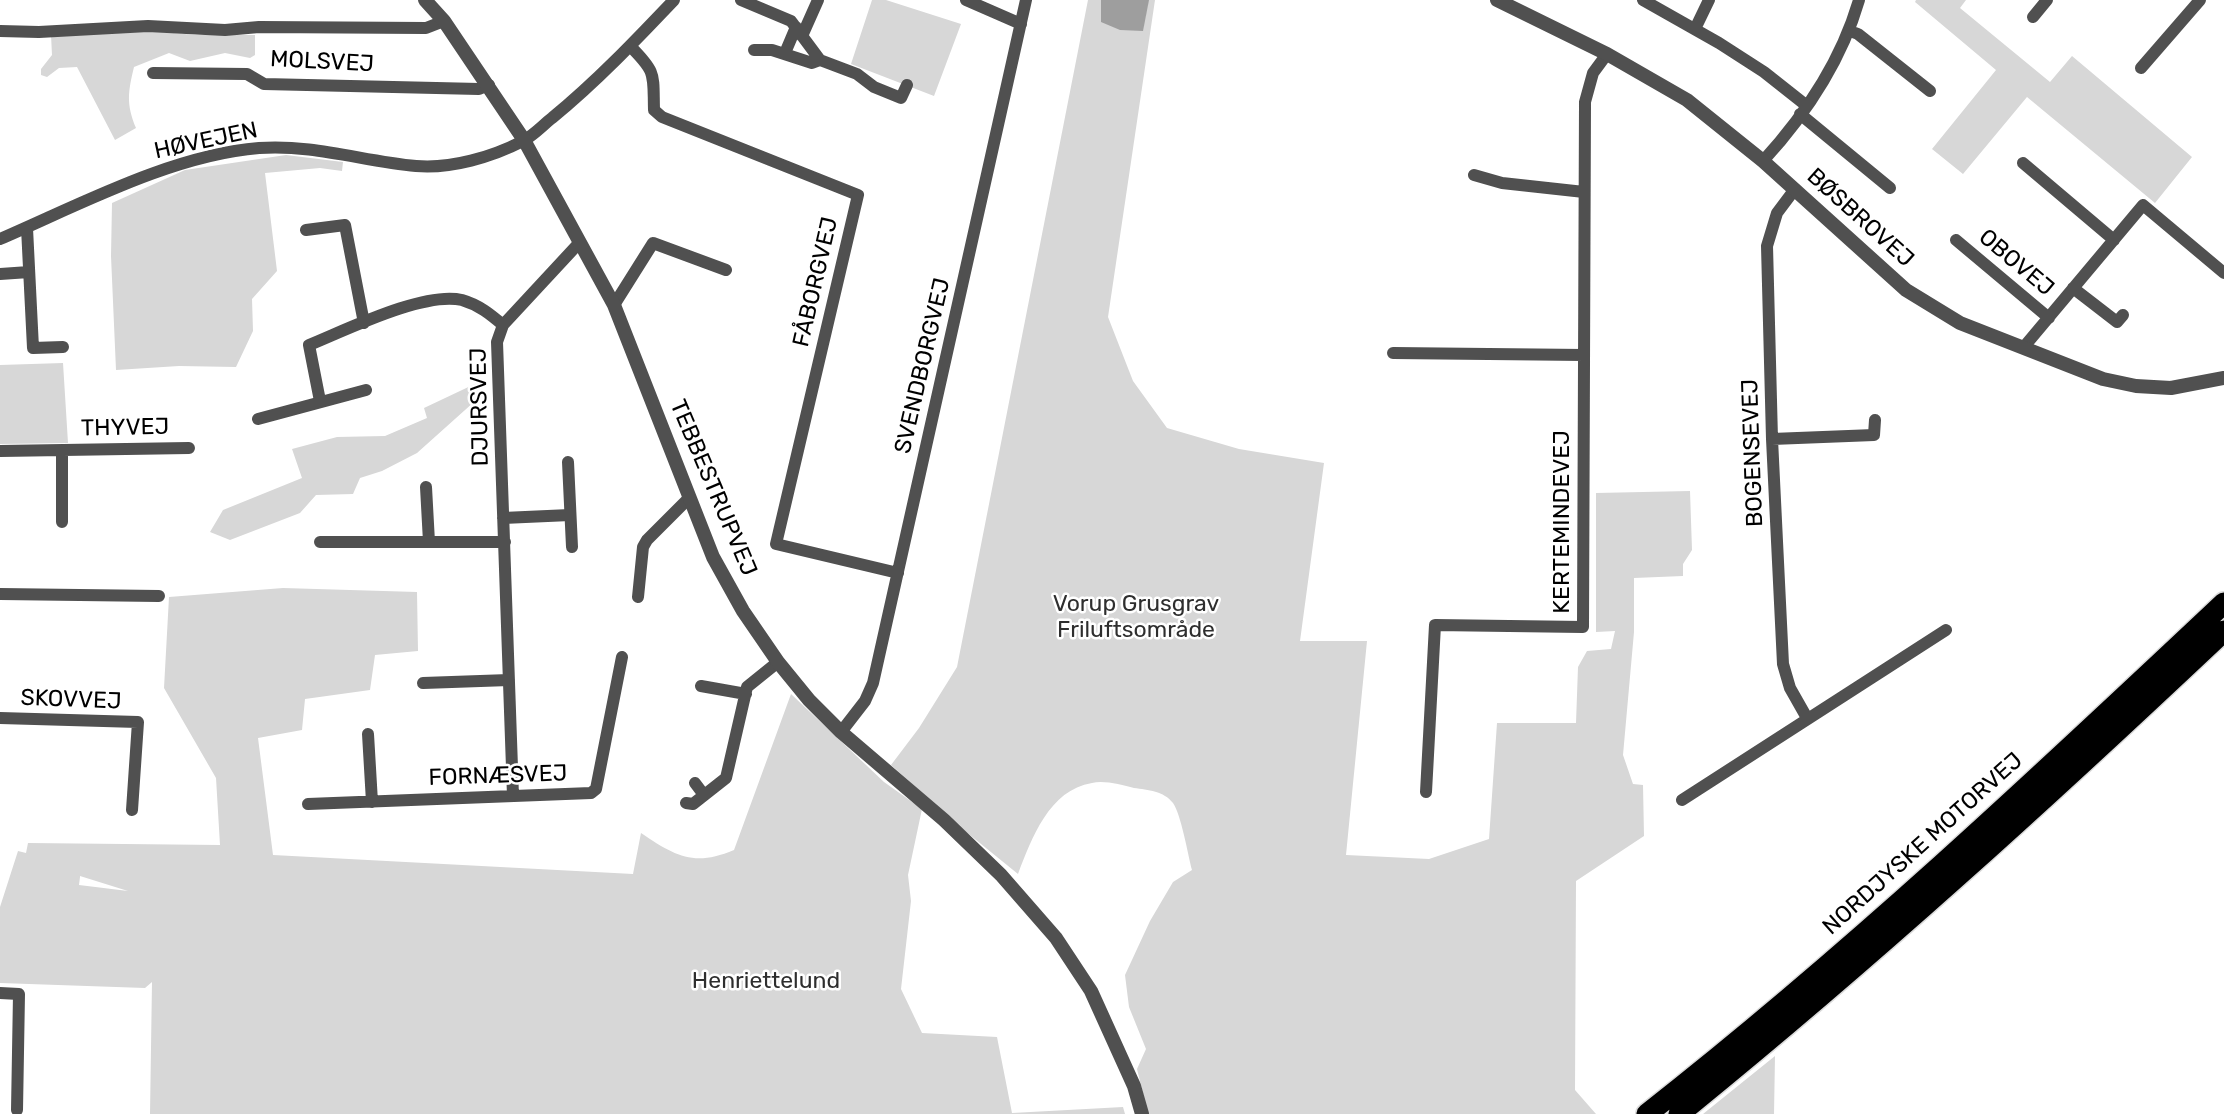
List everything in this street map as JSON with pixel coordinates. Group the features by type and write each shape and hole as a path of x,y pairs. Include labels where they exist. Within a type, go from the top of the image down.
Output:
{"highway":[{"name":"NORDJYSKE MOTORVEJ","path":"1647,1114 1911,892 2224,603"},
{"name":"NORDJYSKE MOTORVEJ","path":"1679,1114 1925,907 2060,786 2224,631"}],"street":[{"name":"TEBBESTRUPVEJ","path":"425,0 444,21 524,140 614,305 689,498 723,576 743,611 778,662 809,700 841,732 944,820 1000,875 1056,938 1091,991 1125,1064 1142,1114"},
{"name":"HØVEJEN","path":"0,239 155,172 192,161 257,148 296,148 417,166 446,166 476,159 524,140 578,97 674,0"},
{"path":"741,0 791,21 820,60 856,74 874,87 901,98 906,85"},
{"path":"785,53 818,0"},
{"path":"966,0 1021,24"},
{"name":"SVENDBORGVEJ","path":"841,732 865,701 873,683 1026,0"},
{"name":"BØSBROVEJ","path":"1497,0 1606,54 1687,100 1763,161 1906,290 1960,323 2103,379 2136,386 2171,388 2224,378"},
{"path":"1643,0 1764,72 1890,188"},
{"path":"1695,29 1709,0"},
{"path":"1763,161 1804,110 1830,71 1850,31 1859,0"},
{"path":"2033,17 2048,0"},
{"path":"2141,68 2200,0"},
{"path":"0,32 148,26 225,30 259,27 426,28 444,21"},
{"path":"1850,31 1858,34 1930,91"},
{"name":"FÅBORGVEJ","path":"630,46 649,65 655,78 654,110 662,117 858,195 776,544 898,573"},
{"path":"754,50 772,50 812,63 820,60"},
{"name":"KERTEMINDEVEJ","path":"1426,792 1435,625 1583,627 1585,102 1592,73 1606,54"},
{"name":"MOLSVEJ","path":"153,73 247,74 264,84 479,89 489,85"},
{"path":"2023,163 2114,240"},
{"path":"1474,175 1502,183 1584,192"},
{"name":"BOGENSEVEJ","path":"1795,189 1777,213 1767,247 1772,439 1783,664 1790,688 1807,718"},
{"name":"OBOVEJ","path":"2023,348 2143,205 2224,273"},
{"path":"306,230 345,225 364,323"},
{"path":"27,228 33,348 64,347"},
{"name":"OBOVEJ","path":"1956,240 2049,318"},
{"name":"DJURSVEJ","path":"513,796 496,352 503,325 580,242"},
{"path":"614,305 653,243 726,270"},
{"path":"0,274 29,272"},
{"name":"OBOVEJ","path":"2074,288 2117,322 2123,315"},
{"path":"320,401 309,345 422,302 443,298 461,300 481,307 503,325"},
{"path":"1393,353 1584,355"},
{"path":"258,419 366,390"},
{"path":"1772,439 1874,435 1875,420"},
{"name":"THYVEJ","path":"0,451 190,447"},
{"name":"THYVEJ","path":"62,450 62,522"},
{"path":"568,462 572,547"},
{"path":"426,487 429,542"},
{"path":"638,597 643,547 689,498"},
{"path":"503,518 570,515"},
{"path":"320,542 505,542"},
{"path":"0,594 159,596"},
{"path":"1682,800 1946,630"},
{"name":"FORNÆSVEJ","path":"308,804 591,793 596,789 622,657"},
{"path":"686,803 693,804 726,778 747,687 778,662"},
{"path":"423,683 509,680"},
{"path":"701,686 746,694"},
{"name":"SKOVVEJ","path":"0,719 138,722 132,810"},
{"path":"368,734 372,802"},
{"path":"695,783 704,795"},
{"path":"0,993 19,994 17,1110"}],"green space":[{"path":"872,0 886,0 961,24 934,96 851,64"},
{"name":"Vorup Grusgrav Friluftsområde","path":"1088,0 1155,0 1108,317 1133,381 1167,428 1239,449 1324,463 1300,641 1367,641 1346,855 1429,859 1489,839 1497,723 1576,723 1578,667 1587,651 1611,649 1615,631 1596,632 1596,493 1690,491 1692,550 1683,564 1683,576 1634,578 1634,632 1623,755 1633,784 1643,785 1644,836 1576,881 1575,1090 1596,1114 1148,1114 1137,1069 1146,1049 1129,1007 1125,975 1150,921 1173,882 1192,870 1173,803 1155,792 1113,783 1097,782 1077,787 1053,805 1044,818 1018,874 891,765 919,728 957,667"},
{"path":"1966,0 1960,8 2050,82 2072,56 2192,157 2155,203 2027,97 1963,174 1932,149 1996,70 1915,2"},
{"path":"152,31 195,35 255,35 255,55 250,58 225,53 190,61 169,53 134,67 129,98 136,128 115,140 77,67 59,68 47,77 41,75 41,69 52,55 51,35"},
{"path":"286,155 343,162 342,171 320,168 265,173 277,271 252,299 253,331 236,367 179,366 116,370 111,256 112,203 185,170"},
{"path":"63,363 68,443 0,444 0,365"},
{"path":"479,382 484,393 417,453 382,471 360,478 353,494 316,495 300,513 230,540 210,532 223,510 302,478 292,449 337,437 385,436 427,418 424,408"},
{"name":"Henriettelund","path":"283,588 417,592 418,651 375,655 370,690 305,699 302,730 258,738 273,855 633,874 641,833 664,848 685,856 707,858 720,855 734,850 791,694 884,782 922,809 908,875 911,901 901,989 922,1033 997,1037 1012,1113 1123,1107 1125,1114 150,1114 152,982 145,988 0,983 0,907 18,851 26,853 28,843 220,845 216,778 164,688 169,597","holes":["80,876 128,891 79,885"]},
{"path":"1775,1056 1774,1114 1703,1114"}],"shaded area":[{"path":"1101,0 1149,0 1143,31 1120,30 1101,22"}]}
